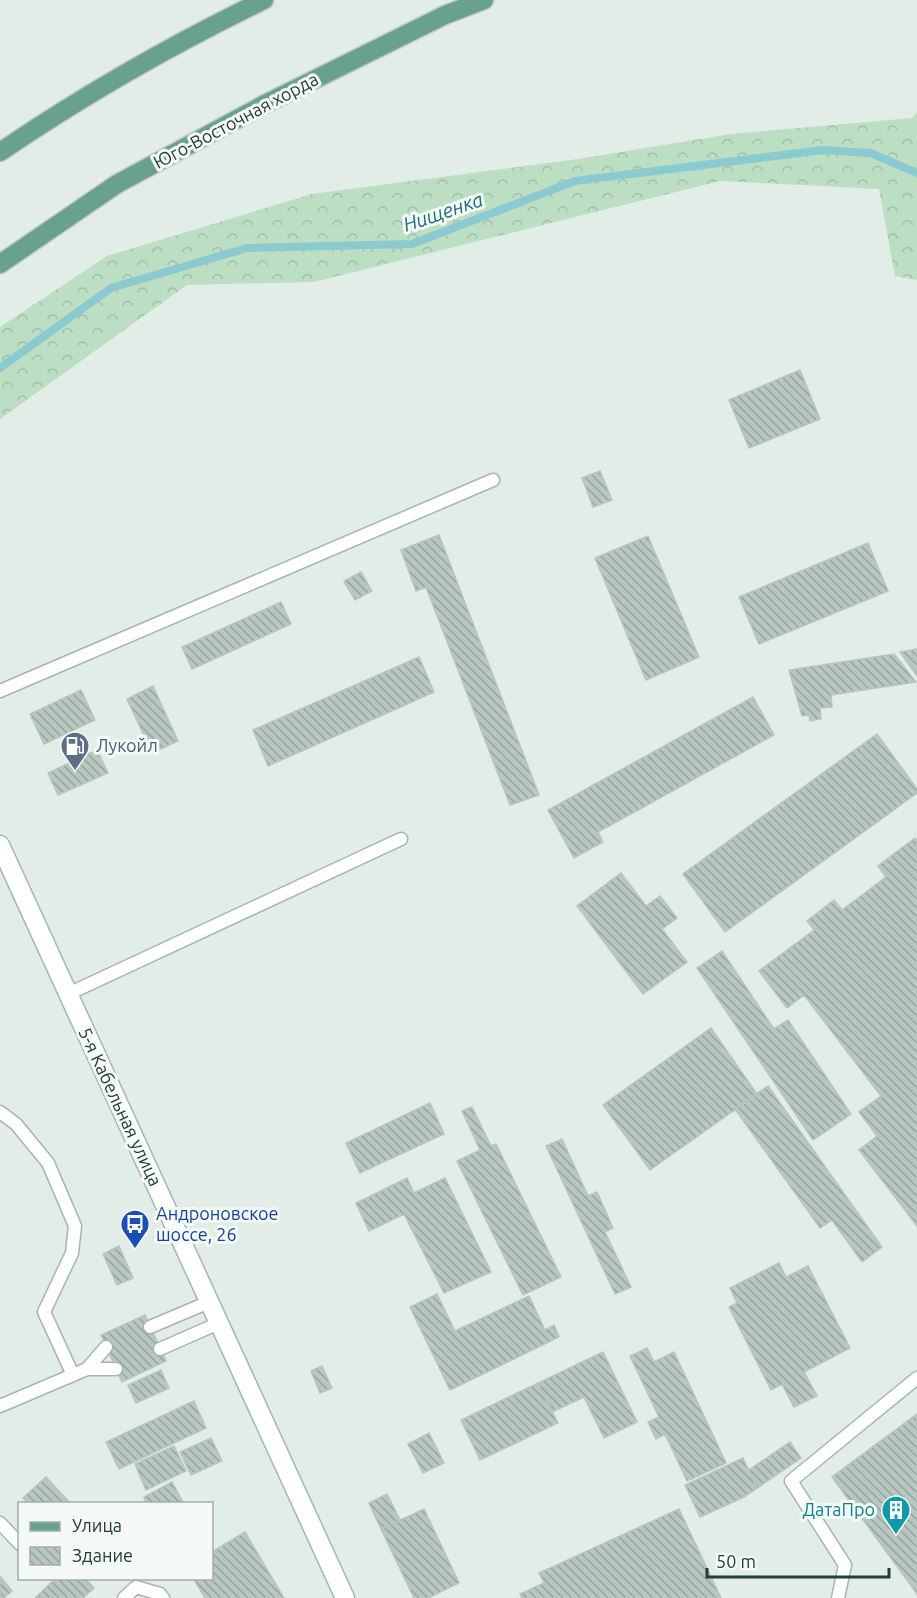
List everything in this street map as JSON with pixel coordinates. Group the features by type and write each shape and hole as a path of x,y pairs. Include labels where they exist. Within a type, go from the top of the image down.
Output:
{"main road":[{"path":"0,152 64,108 209,27 264,0"},
{"name":"Юго-Восточная хорда","path":"0,264 117,184 265,104 446,15 484,0"}],"street":[{"name":"5-я Кабельная улица","path":"0,845 345,1598"}],"lane":[{"path":"0,692 494,480"},
{"path":"68,994 401,839"},
{"path":"0,1113 16,1124 48,1163 75,1226 72,1253 44,1312 73,1375"},
{"path":"150,1328 209,1302"},
{"path":"160,1349 219,1323"},
{"path":"87,1369 106,1347"},
{"path":"0,1406 87,1369 116,1369"},
{"path":"838,1598 845,1565 791,1481 917,1378"},
{"path":"0,1523 18,1542"},
{"path":"124,1598 136,1587 160,1594 163,1598"}],"green space":[{"path":"917,112 917,280 895,276 879,189 720,181 314,282 187,285 0,419 0,327 107,256 312,194 578,159 731,134 912,118"}],"building":[{"path":"800,370 820,419 749,448 729,400"},
{"path":"600,471 612,500 593,507 582,478"},
{"path":"439,535 539,795 510,805 426,587 416,591 401,550"},
{"path":"648,536 699,657 646,680 595,558"},
{"path":"868,543 888,591 759,644 739,597"},
{"path":"361,572 372,591 355,600 344,581"},
{"path":"281,602 291,624 192,669 182,647"},
{"path":"917,649 917,676 900,652"},
{"path":"894,654 916,682 831,695 832,707 820,708 821,719 810,721 809,715 802,716 789,670"},
{"path":"419,657 434,692 268,766 253,730"},
{"path":"153,686 178,741 152,753 127,699"},
{"path":"81,690 95,720 44,744 30,714"},
{"path":"753,697 774,735 598,832 603,842 574,858 548,810"},
{"path":"877,734 917,789 917,793 725,932 683,874"},
{"path":"97,750 108,773 58,795 48,773"},
{"path":"915,838 917,841 917,1226 859,1150 877,1136 859,1112 881,1096 804,995 787,1008 759,971 814,930 807,921 834,900 842,910 886,877 878,866"},
{"path":"621,873 646,906 660,896 677,918 662,929 687,962 643,994 577,906"},
{"path":"722,951 774,1029 788,1020 851,1114 813,1140 697,968"},
{"path":"711,1028 757,1094 650,1170 603,1105"},
{"path":"768,1086 882,1247 862,1262 832,1220 820,1228 735,1109"},
{"path":"430,1103 444,1134 360,1173 346,1143"},
{"path":"472,1107 491,1146 496,1144 561,1277 523,1295 457,1161 480,1150 462,1111"},
{"path":"562,1139 588,1196 597,1192 613,1228 605,1232 631,1287 615,1294 546,1146"},
{"path":"407,1178 414,1193 445,1178 491,1272 444,1293 404,1214 369,1231 356,1203"},
{"path":"119,1246 133,1278 117,1285 103,1254"},
{"path":"779,1263 786,1277 808,1266 850,1348 804,1372 817,1396 794,1407 782,1384 771,1390 729,1307 737,1303 730,1288"},
{"path":"437,1294 455,1331 529,1296 545,1330 554,1325 559,1337 450,1390 410,1307"},
{"path":"145,1315 166,1361 122,1382 101,1335"},
{"path":"647,1348 654,1362 674,1352 726,1463 687,1481 665,1434 656,1439 648,1422 659,1417 630,1356"},
{"path":"603,1352 637,1422 604,1438 584,1397 552,1412 538,1383"},
{"path":"322,1366 332,1388 320,1393 311,1371"},
{"path":"161,1370 169,1388 136,1403 128,1385"},
{"path":"538,1383 558,1423 480,1460 461,1420"},
{"path":"194,1401 206,1428 119,1469 106,1442"},
{"name":"ДатаПро","path":"917,1414 917,1594 832,1477"},
{"path":"429,1433 444,1463 423,1473 408,1444"},
{"path":"211,1438 222,1461 191,1475 180,1452"},
{"path":"790,1442 801,1458 757,1488 749,1470"},
{"path":"174,1446 186,1471 146,1490 135,1464"},
{"path":"743,1458 757,1488 744,1497 700,1517 685,1485"},
{"path":"46,1477 69,1502 27,1502 23,1498"},
{"path":"172,1482 183,1502 146,1502 144,1497"},
{"path":"387,1494 400,1520 381,1529 369,1503"},
{"path":"424,1509 459,1583 428,1598 414,1598 381,1529"},
{"path":"679,1509 721,1598 522,1598 520,1594 544,1583 539,1573"},
{"path":"245,1532 284,1598 205,1598 194,1580 213,1580 213,1551"},
{"path":"0,1576 12,1591 4,1598 0,1598"},
{"path":"54,1580 87,1580 94,1588 83,1598 35,1598"}],"waterway":[{"name":"Нищенка","path":"0,368 111,288 247,248 412,244 575,181 823,150 871,153 917,173"}],"place":[{"name":"Лукойл","path":"75,772"},
{"name":"Андроновское шоссе, 26","path":"135,1250"},
{"name":"ДатаПро","path":"896,1536"}]}
